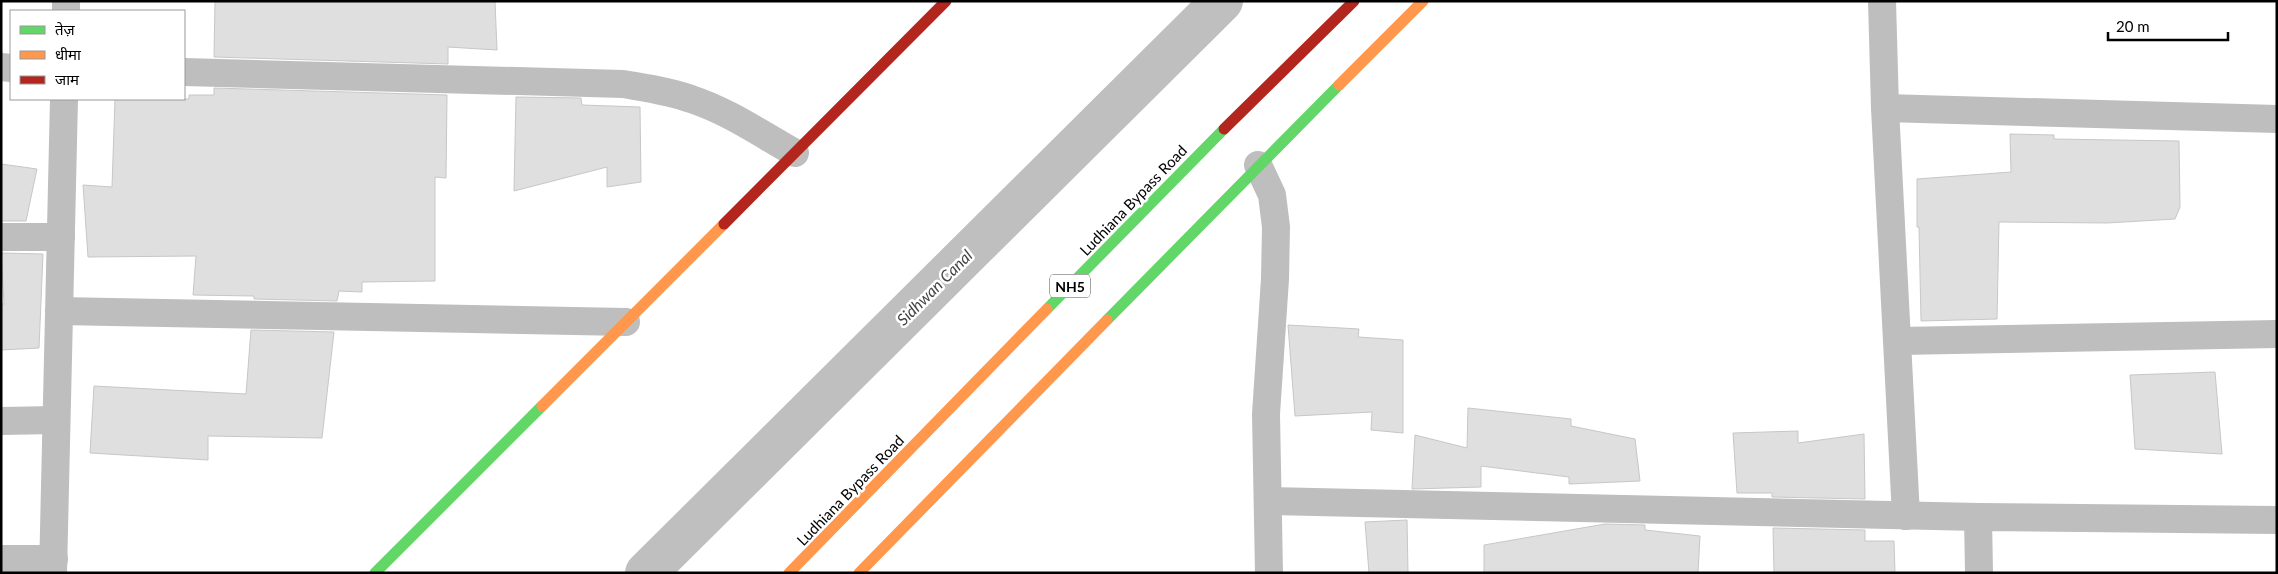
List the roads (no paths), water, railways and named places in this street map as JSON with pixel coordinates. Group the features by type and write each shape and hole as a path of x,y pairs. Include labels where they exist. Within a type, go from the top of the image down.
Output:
{"main road":[{"path":"376,573 946,1"},
{"name":"Ludhiana Bypass Road","path":"789,573 1221,132 1354,1"},
{"path":"859,573 1258,165 1423,1"}],"street":[{"path":"1882,1 1885,108 1899,341 1906,516"},
{"path":"185,72 623,84 661,90 692,99 720,111 794,153"},
{"path":"1,559 53,566 64,100"},
{"path":"1885,108 2277,119"},
{"path":"1258,165 1272,195 1276,228 1275,279 1266,414 1269,573"},
{"path":"1,237 61,237"},
{"path":"59,311 626,322"},
{"path":"1899,341 2277,334"},
{"path":"1,421 56,420"},
{"path":"1268,501 1906,516 2277,520"},
{"path":"1978,517 1980,573"}],"waterway":[{"name":"Sidhwan Canal","path":"646,573 1222,1"}]}
